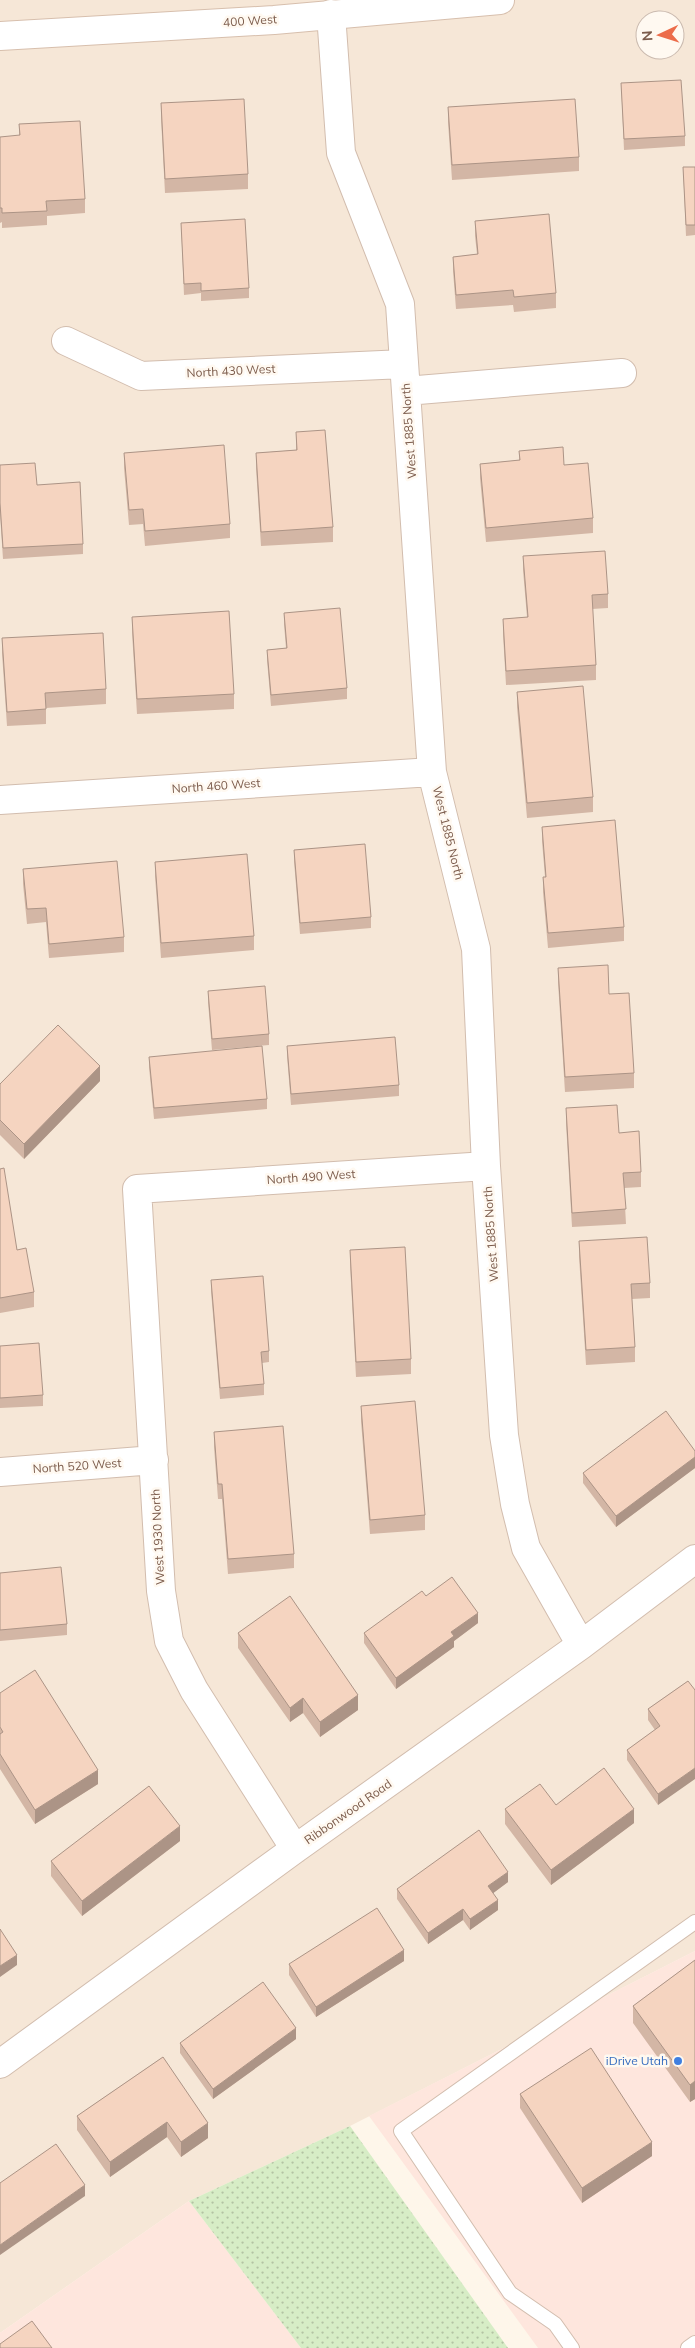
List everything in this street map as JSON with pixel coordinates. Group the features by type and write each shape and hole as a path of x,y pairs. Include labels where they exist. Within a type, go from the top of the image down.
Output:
{"street":[{"name":"400 West","path":"0,36 317,10 500,0"},
{"name":"West 1885 North","path":"317,10 341,153 400,304 432,772 476,949 486,1166 504,1435 514,1504 526,1548 581,1646"},
{"name":"North 430 West","path":"66,341 141,376 404,364"},
{"path":"406,391 622,373"},
{"name":"North 460 West","path":"0,800 432,772"},
{"name":"North 490 West","path":"137,1189 486,1166"},
{"name":"West 1930 North","path":"137,1189 161,1591 168,1641 194,1690 295,1849"},
{"name":"North 520 West","path":"0,1472 154,1460"},
{"name":"Ribbonwood Road","path":"0,2064 295,1849 581,1646 695,1559"}],"lane":[{"path":"572,2348 556,2324 510,2294 401,2131 695,1922"},
{"path":"688,2348 695,2343"}],"shaded area":[{"path":"0,0 695,0 695,1951 350,2126 189,2201 0,2333"},
{"path":"695,1951 695,2348 538,2348 369,2116"},
{"path":"189,2201 301,2348 0,2348 0,2333"}],"green space":[{"path":"350,2126 508,2348 301,2348 189,2201"}],"building":[{"path":"681,80 685,136 624,139 621,83"},
{"path":"244,99 248,174 165,179 161,103"},
{"path":"575,99 579,157 452,165 448,107"},
{"path":"80,121 85,199 46,201 47,211 2,213 2,208 0,208 0,137 20,135 19,124"},
{"path":"683,167 695,167 695,225 686,225"},
{"path":"549,214 556,293 514,297 513,290 456,295 453,257 478,254 475,221"},
{"path":"245,219 249,288 201,291 201,283 184,284 181,223"},
{"path":"325,430 333,527 261,532 256,453 297,450 296,432"},
{"path":"224,445 230,524 145,531 143,509 129,510 124,453"},
{"path":"563,447 564,465 588,463 593,518 486,528 480,464 520,460 519,451"},
{"path":"35,463 37,485 80,482 83,544 3,548 0,465"},
{"path":"605,551 608,594 592,595 596,665 506,671 503,619 528,617 523,556"},
{"path":"340,608 347,688 271,695 267,650 287,648 284,613"},
{"path":"229,611 234,694 137,699 132,617"},
{"path":"103,633 106,689 45,693 46,709 7,712 2,638"},
{"path":"583,686 593,797 527,803 517,692"},
{"path":"615,820 624,927 548,933 543,877 546,877 542,827"},
{"path":"365,844 371,917 300,923 294,850"},
{"path":"247,854 254,936 161,943 155,862"},
{"path":"117,861 124,937 49,944 46,908 27,909 23,869"},
{"path":"608,965 609,994 629,993 634,1073 565,1077 558,968"},
{"path":"265,986 269,1034 212,1039 208,991"},
{"path":"58,1025 100,1066 24,1144 0,1120 0,1084"},
{"path":"395,1037 399,1085 291,1094 287,1046"},
{"path":"262,1046 267,1099 154,1108 149,1057"},
{"path":"617,1105 619,1133 639,1131 641,1172 623,1173 626,1209 572,1213 566,1108"},
{"path":"4,1168 17,1250 26,1248 34,1292 0,1298 0,1169"},
{"path":"647,1237 650,1283 631,1284 635,1347 586,1350 579,1241"},
{"path":"405,1247 411,1359 356,1362 350,1250"},
{"path":"263,1276 269,1351 261,1352 264,1384 220,1388 211,1280"},
{"path":"39,1343 43,1395 0,1398 0,1346"},
{"path":"415,1401 425,1515 370,1520 361,1406"},
{"path":"666,1411 695,1451 695,1457 616,1516 583,1473"},
{"path":"283,1426 294,1554 228,1559 222,1484 218,1484 214,1432"},
{"path":"61,1567 67,1624 0,1630 0,1573"},
{"path":"452,1577 478,1613 451,1632 454,1636 396,1678 364,1633 422,1591 426,1596"},
{"path":"290,1596 358,1695 320,1722 303,1698 290,1708 238,1633"},
{"path":"35,1670 98,1770 35,1810 0,1754 0,1734 3,1732 0,1727 0,1693"},
{"path":"688,1681 695,1690 695,1768 658,1794 627,1750 660,1726 648,1709"},
{"path":"604,1768 634,1809 551,1870 505,1809 540,1784 556,1805"},
{"path":"149,1786 180,1826 82,1901 51,1861"},
{"path":"479,1830 508,1872 488,1886 498,1900 470,1919 463,1909 428,1933 397,1889"},
{"path":"377,1908 404,1950 316,2007 289,1964"},
{"path":"0,1929 17,1955 0,1966"},
{"name":"iDrive Utah","path":"695,1960 695,2081 690,2085 633,2006"},
{"path":"263,1982 296,2028 213,2089 180,2043"},
{"path":"591,2048 652,2142 582,2188 520,2094"},
{"path":"163,2057 208,2123 181,2142 167,2122 110,2162 77,2116"},
{"path":"56,2144 85,2185 0,2245 0,2183"},
{"path":"32,2321 52,2348 0,2348 0,2344"}],"place":[{"name":"iDrive Utah","path":"678,2061"}]}
